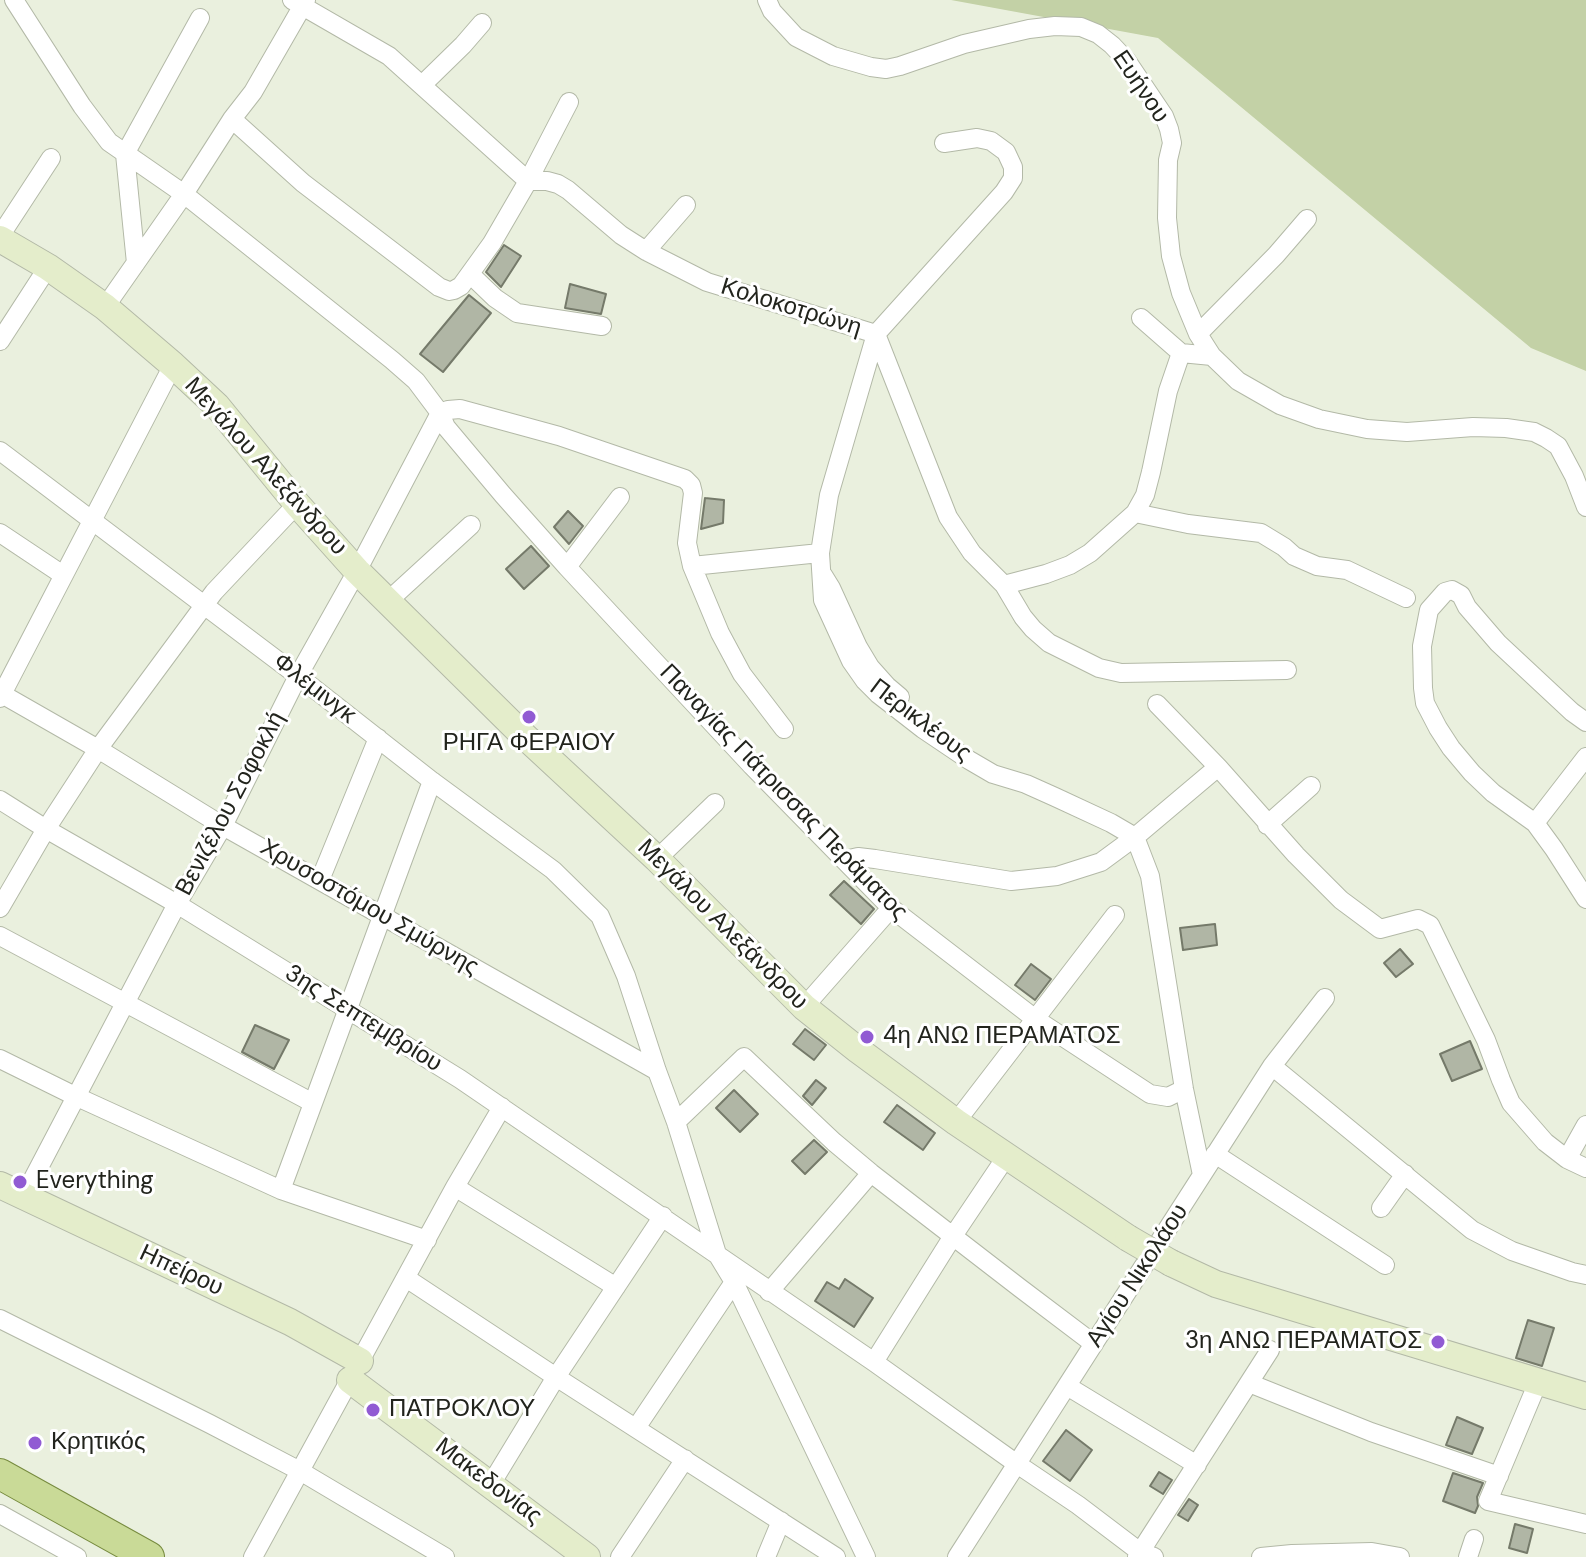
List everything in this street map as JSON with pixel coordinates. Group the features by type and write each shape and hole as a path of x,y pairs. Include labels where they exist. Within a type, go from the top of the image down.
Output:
{"main road":[{"path":"0,1474 149,1557"}],"street":[{"name":"Παναγίας Γιάτρισσας Περάματος","path":"14,0 82,106 109,142 184,194 416,381 440,413 446,427 567,567 752,766 891,908 1034,1018 1150,1094 1168,1097 1184,1089"},
{"path":"105,307 265,71 300,2 389,56 528,181"},
{"name":"Ευήνου","path":"767,4 796,37 833,56 886,69 964,44 1029,29 1081,27 1098,34 1127,61 1164,116 1169,129 1172,143 1168,160 1168,238 1181,293 1198,334 1212,356 1238,381 1280,405 1319,419 1367,429 1407,432 1473,427 1534,432 1558,446 1586,507"},
{"path":"136,263 125,154 200,18"},
{"path":"422,85 482,23"},
{"path":"232,119 303,183 439,287 449,291 461,286 492,243 569,102"},
{"name":"Περικλέους","path":"944,143 977,138 991,141 1006,152 1013,167 1013,178 1004,192 876,334 829,495 820,553 823,600 851,661 865,681 923,729 993,774 1026,784 1135,837"},
{"path":"0,238 51,158"},
{"name":"Κολοκοτρώνη","path":"528,181 558,184 621,235 707,282 876,334 948,517 972,553 1004,585 1023,617 1049,643 1099,668 1121,673 1287,670"},
{"path":"646,251 686,205"},
{"path":"1198,334 1307,219"},
{"name":"Μεγάλου Αλεξάνδρου","path":"0,238 105,307 173,365 217,406 297,504 357,571 519,731 657,859 804,1007 956,1122 1128,1238 1216,1284 1586,1396"},
{"path":"0,341 48,267"},
{"path":"470,274 495,298 517,313 602,326"},
{"path":"1141,318 1181,353 1212,356"},
{"path":"1004,585 1070,565 1090,553 1135,513 1145,495 1168,391 1181,353"},
{"path":"1,695 173,365"},
{"path":"440,413 460,409 475,413 559,436 685,479 693,493 687,543 692,566 720,633 742,674 784,729"},
{"name":"Βενιζέλου Σοφοκλή","path":"7,1192 75,1096 177,904 223,826 298,676 440,413"},
{"name":"Φλέμινγκ","path":"0,451 553,870 600,916 626,976 717,1254"},
{"path":"567,567 620,497"},
{"path":"0,908 98,749 214,592 297,504"},
{"path":"1135,513 1188,524 1261,533 1294,556 1317,566 1347,570 1406,598"},
{"path":"388,601 471,525"},
{"path":"0,533 63,575"},
{"path":"692,566 820,553"},
{"path":"1586,722 1498,643 1467,607 1461,595 1452,590 1445,592 1429,610 1422,646 1423,688 1425,703 1438,728 1472,773 1493,793 1535,823 1586,899"},
{"name":"Χρυσοστόμου Σμύρνης","path":"1,695 98,749 223,826 657,1071"},
{"path":"1157,704 1218,767 1267,825 1341,900 1380,929 1418,919 1430,925 1486,1040 1511,1103 1545,1142 1567,1159 1586,1168"},
{"path":"320,880 378,738"},
{"path":"1535,823 1586,757"},
{"path":"845,860 858,857 875,859 1011,881 1057,876 1101,862 1218,767"},
{"path":"281,1190 432,781"},
{"path":"1267,825 1311,786"},
{"name":"3ης Σεπτεμβρίου","path":"0,800 177,904 460,1079 874,1362 1144,1555"},
{"path":"657,859 715,803"},
{"path":"1135,837 1150,876 1184,1089 1202,1175"},
{"path":"804,1007 891,908"},
{"path":"956,1122 1115,915"},
{"path":"0,936 313,1103"},
{"name":"Αγίου Νικολάου","path":"957,1557 1272,1066 1325,998"},
{"path":"676,1122 744,1057 871,1173 1094,1344"},
{"path":"0,1059 281,1190 427,1240"},
{"path":"1272,1066 1472,1230 1512,1251 1586,1275"},
{"path":"253,1557 502,1107"},
{"path":"1567,1159 1586,1125"},
{"path":"1215,1154 1385,1265"},
{"path":"874,1362 1006,1157"},
{"path":"769,1292 871,1173"},
{"path":"1381,1208 1405,1174"},
{"path":"455,1187 616,1287"},
{"name":"Ηπείρου","path":"7,1192 290,1322 355,1370"},
{"path":"491,1484 556,1377 663,1216"},
{"path":"717,1254 734,1282 866,1557"},
{"path":"406,1278 836,1557"},
{"path":"636,1428 734,1282"},
{"path":"0,1319 300,1471 445,1557"},
{"path":"1144,1555 1270,1350"},
{"name":"Μακεδονίας","path":"355,1370 491,1484 586,1556"},
{"path":"1538,1382 1488,1501 1586,1524"},
{"path":"1249,1383 1371,1432 1499,1476"},
{"path":"1067,1386 1197,1465"},
{"path":"620,1557 685,1459"},
{"path":"1,1516 77,1557"},
{"path":"766,1557 781,1521"},
{"path":"1261,1557 1372,1552 1400,1557"}],"green space":[{"path":"951,0 1586,0 1586,371 1531,348 1158,38"}],"building":[{"path":"504,245 521,256 501,287 486,272"},
{"path":"570,284 606,294 601,314 565,308"},
{"path":"469,295 491,313 443,372 420,354"},
{"path":"705,498 724,500 723,523 701,529"},
{"path":"568,511 583,526 569,544 554,527"},
{"path":"531,546 549,566 524,589 506,569"},
{"path":"844,881 874,909 861,924 830,895"},
{"path":"1215,924 1217,945 1183,950 1180,928"},
{"path":"1400,949 1413,964 1396,977 1384,963"},
{"path":"1031,964 1051,979 1035,1000 1015,985"},
{"path":"255,1025 289,1040 274,1069 242,1052"},
{"path":"805,1029 826,1045 814,1060 793,1044"},
{"path":"1470,1041 1482,1069 1452,1081 1440,1054"},
{"path":"816,1080 826,1088 812,1105 803,1096"},
{"path":"734,1090 758,1114 740,1132 716,1108"},
{"path":"897,1105 935,1133 923,1150 884,1122"},
{"path":"814,1140 827,1152 805,1174 792,1161"},
{"path":"845,1279 873,1298 854,1327 815,1301 827,1282 839,1289"},
{"path":"1528,1320 1554,1328 1542,1366 1516,1358"},
{"path":"1457,1417 1483,1428 1472,1454 1446,1445"},
{"path":"1066,1430 1092,1450 1070,1481 1043,1461"},
{"path":"1159,1472 1172,1480 1163,1494 1150,1486"},
{"path":"1453,1473 1483,1483 1475,1513 1443,1501"},
{"path":"1189,1499 1198,1505 1188,1521 1178,1515"},
{"path":"1515,1524 1533,1529 1527,1553 1509,1548"}],"place":[{"name":"ΡΗΓΑ ΦΕΡΑΙΟΥ","path":"529,717"},
{"name":"4η ΑΝΩ ΠΕΡΑΜΑΤΟΣ","path":"867,1037"},
{"name":"Everything","path":"20,1182"},
{"name":"3η ΑΝΩ ΠΕΡΑΜΑΤΟΣ","path":"1438,1342"},
{"name":"ΠΑΤΡΟΚΛΟΥ","path":"373,1410"},
{"name":"Κρητικός","path":"35,1443"}]}
